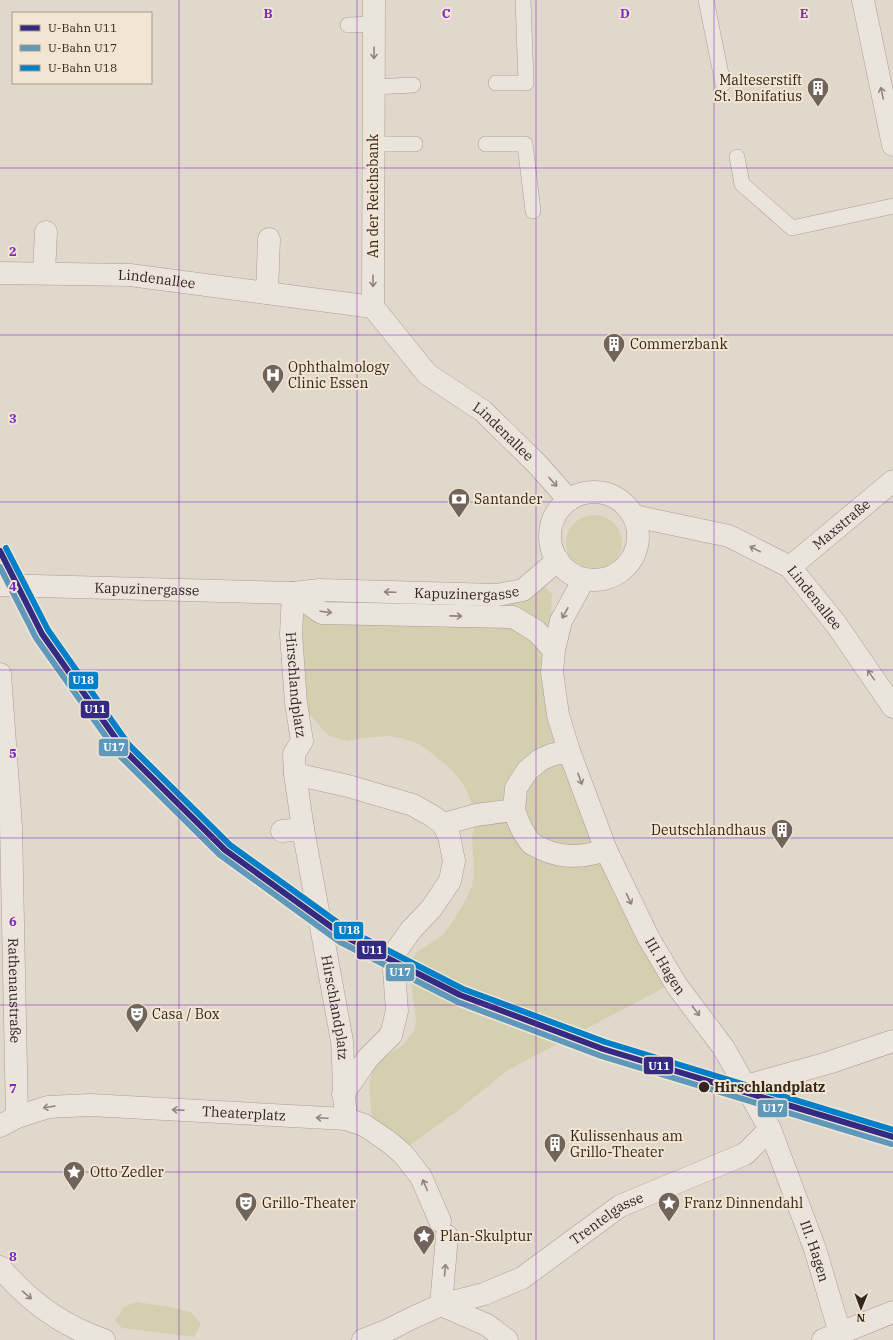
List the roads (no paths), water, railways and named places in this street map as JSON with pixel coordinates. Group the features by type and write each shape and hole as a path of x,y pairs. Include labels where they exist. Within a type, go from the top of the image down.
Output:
{"street":[{"name":"An der Reichsbank","path":"373,307 374,0"},
{"path":"863,0 893,145"},
{"path":"44,273 46,232"},
{"path":"268,293 269,239"},
{"name":"Lindenallee","path":"0,273 130,275 373,307 427,374 483,411 537,464 569,500"},
{"name":"Maxstraße","path":"790,567 893,481"},
{"path":"598,492 613,496 625,505 634,516 638,530 638,544 633,557 624,569 612,576 598,580 584,579 569,572 558,560 552,545 551,528 561,507 569,500 583,494 598,492"},
{"name":"Lindenallee","path":"634,516 729,536 790,567 836,624 893,707"},
{"name":"Kapuzinergasse","path":"0,585 293,593 320,590 497,595 523,590 558,560"},
{"name":"III. Hagen","path":"584,579 561,621 554,650 552,672 558,715 606,850 648,937 678,986 723,1047 770,1129 815,1249 835,1338"},
{"name":"Kapuzinergasse","path":"293,593 322,612 513,617 536,631 554,650"},
{"name":"Hirschlandplatz","path":"293,593 291,634 296,703 302,741 294,754 295,774 293,830 342,1041 344,1068 343,1094 346,1119"},
{"name":"Rathenaustraße","path":"0,674 6,825 8,1121"},
{"path":"570,751 551,755 540,760 527,771 516,788 514,810 518,825 532,844 553,854 574,857 592,855 606,850"},
{"path":"295,774 348,786 413,805 443,824 476,815 514,810"},
{"name":"Hirschlandplatz","path":"343,1094 368,1058 391,1035 397,1011 394,970 396,951 410,930 431,909 450,881 454,861 449,836 443,824"},
{"path":"746,1086 828,1063 893,1041"},
{"name":"Theaterplatz","path":"8,1121 48,1107 90,1105 346,1119 364,1125 404,1154 421,1177 443,1228 441,1305"},
{"name":"Trentelgasse","path":"441,1305 484,1294 522,1278 620,1206 745,1154 770,1129"},
{"path":"0,1267 24,1294 52,1315 80,1331 104,1340"},
{"path":"364,1340 441,1305 487,1325 507,1340"},
{"path":"835,1338 893,1312"}],"lane":[{"path":"496,83 526,83 523,0"},
{"path":"706,0 722,84"},
{"path":"348,25 374,24"},
{"path":"374,87 413,85"},
{"path":"373,144 415,144"},
{"path":"486,144 525,144 533,211"},
{"path":"737,157 742,184 792,228 893,206"}],"metro line":[{"name":"U18","path":"6,548 48,630 129,745 230,845 348,930 463,989 605,1042 893,1130"},
{"name":"U11","path":"0,551 42,634 124,750 225,850 344,936 460,995 603,1049 893,1137"},
{"name":"U17","path":"0,567 36,638 119,755 220,855 340,942 458,1002 601,1056 891,1144"}],"place":[{"name":"Malteserstift St. Bonifatius","path":"818,108"},
{"name":"Commerzbank","path":"614,364"},
{"name":"Ophthalmology Clinic Essen","path":"273,394"},
{"name":"Santander","path":"459,518"},
{"name":"Deutschlandhaus","path":"782,850"},
{"name":"Casa / Box","path":"137,1034"},
{"name":"Hirschlandplatz","path":"704,1087"},
{"name":"Kulissenhaus am Grillo-Theater","path":"555,1164"},
{"name":"Otto Zedler","path":"74,1192"},
{"name":"Grillo-Theater","path":"246,1222"},
{"name":"Franz Dinnendahl","path":"669,1222"},
{"name":"Plan-Skulptur","path":"424,1256"}]}
